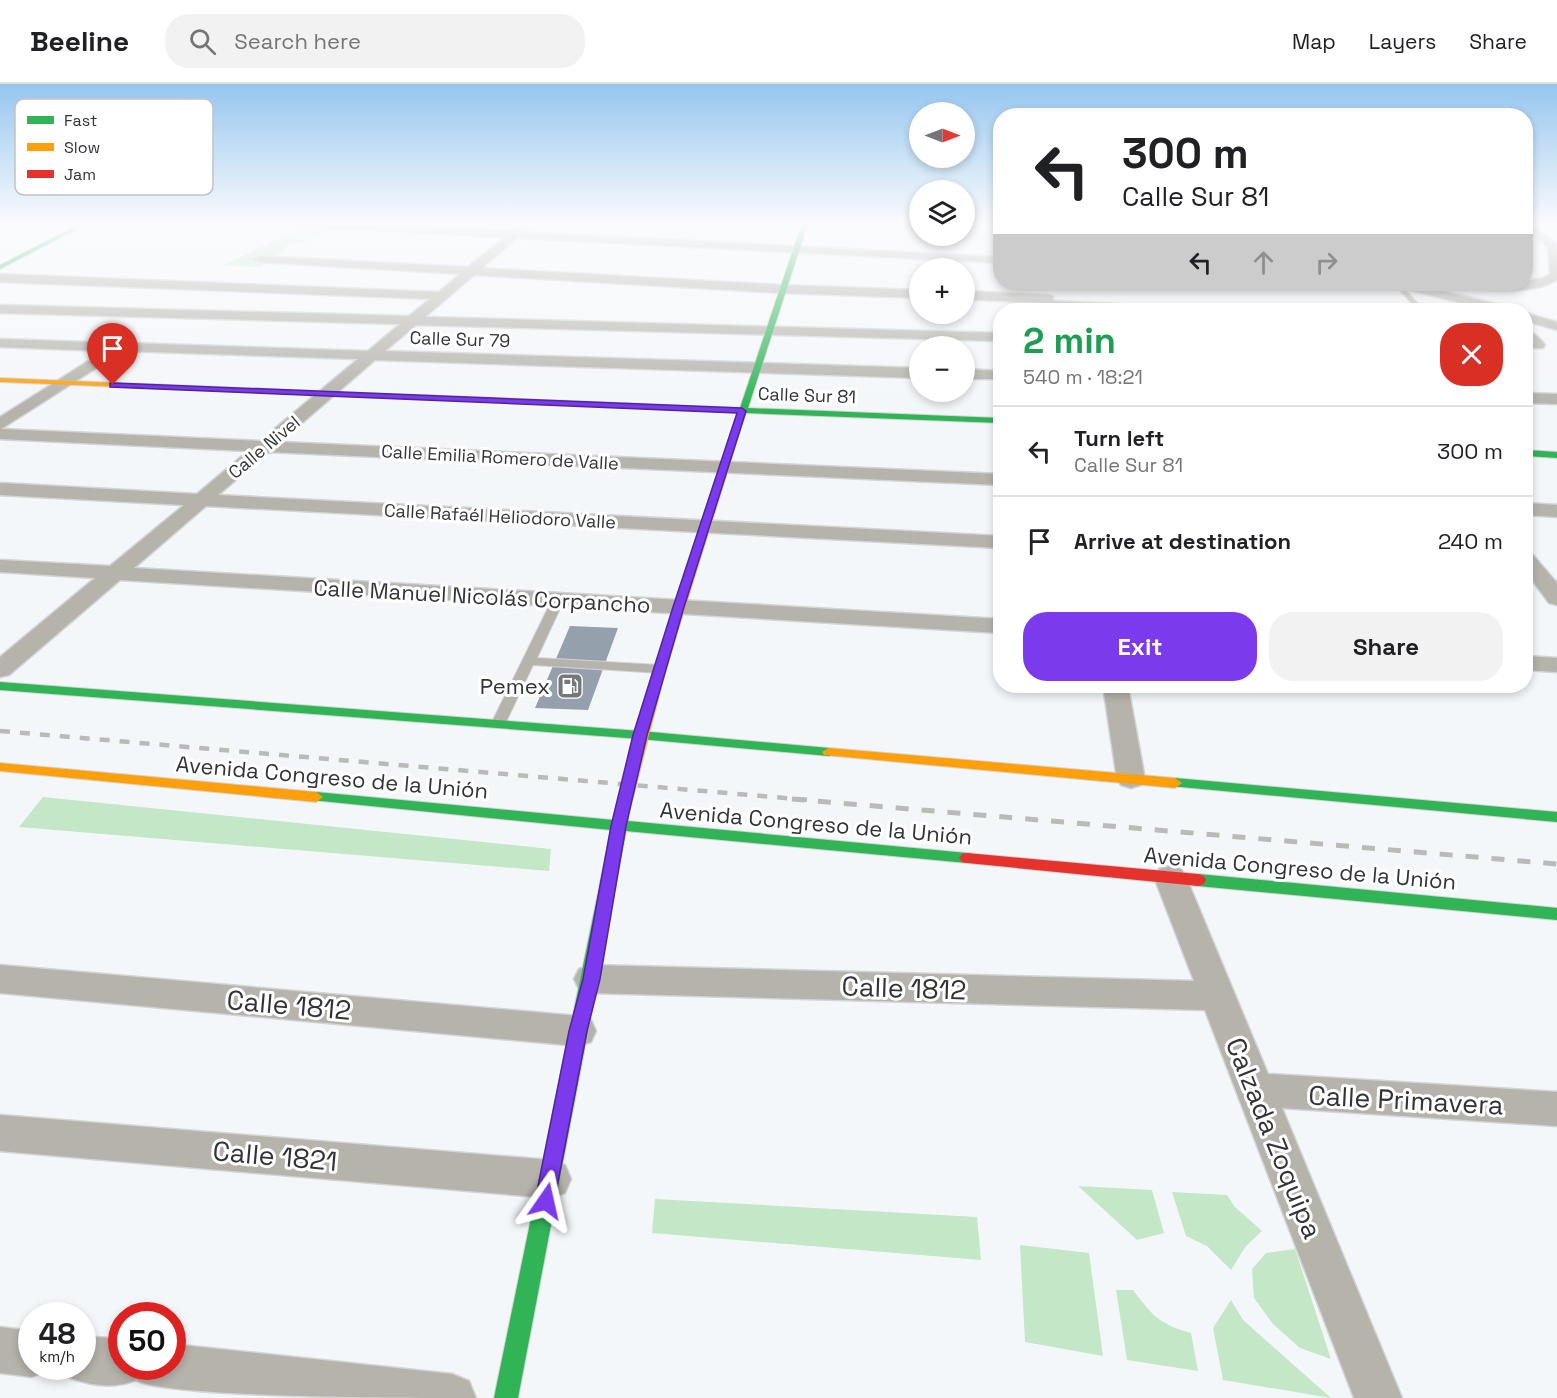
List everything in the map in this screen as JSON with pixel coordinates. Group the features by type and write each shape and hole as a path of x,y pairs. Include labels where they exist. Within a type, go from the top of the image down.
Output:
{"main road":[{"path":"506,1398 578,1031 591,979 619,826 640,735 678,607 785,284"},
{"name":"Calle Sur 81","path":"0,380 58,387"},
{"name":"Calle Sur 81","path":"0,389 58,387 740,415 993,430"},
{"name":"Calle Sur 81","path":"740,415 993,421"},
{"path":"1533,453 1557,455"},
{"path":"0,686 640,735 1557,817"},
{"name":"Avenida Congreso de la Unión","path":"0,767 1557,914"}],"street":[{"path":"167,284 441,296"},
{"path":"0,424 215,284"},
{"name":"Calle Nivel","path":"0,670 455,284"},
{"path":"699,284 909,294"},
{"path":"1427,291 1476,303"},
{"path":"975,297 1030,303"},
{"path":"0,309 993,337"},
{"path":"1533,319 1557,326"},
{"name":"Calle Sur 79","path":"0,343 909,373"},
{"path":"975,374 993,375"},
{"path":"1533,398 1557,399"},
{"name":"Calle Emilia Romero de Valle","path":"0,434 993,480"},
{"name":"Calle Rafaél Heliodoro Valle","path":"0,489 993,542"},
{"path":"1533,509 1557,511"},
{"name":"Calle Manuel Nicolás Corpancho","path":"0,566 993,626"},
{"path":"1536,570 1557,598"},
{"path":"1533,663 1557,665"},
{"path":"1117,693 1131,779"},
{"name":"Calzada Zoquipa","path":"1170,878 1378,1398"},
{"name":"Calle 1812","path":"0,979 578,1031"},
{"name":"Calle 1812","path":"591,979 1217,996"},
{"name":"Calle Primavera","path":"1255,1090 1557,1109"},
{"name":"Calle 1821","path":"0,1133 550,1179"},
{"path":"0,1350 18,1352"},
{"path":"186,1369 452,1398"}],"lane":[{"path":"1405,291 1415,303"},
{"path":"498,724 558,600"},
{"path":"529,661 660,669"}],"green space":[{"path":"43,797 551,849 549,871 19,827"},
{"path":"1078,1186 1152,1190 1164,1233 1137,1240"},
{"path":"1172,1192 1227,1195 1235,1207 1262,1231 1246,1246 1231,1270 1207,1246 1186,1236"},
{"path":"655,1199 977,1217 981,1260 652,1233"},
{"path":"1020,1245 1089,1253 1103,1356 1025,1342"},
{"path":"1295,1249 1331,1359 1300,1348 1273,1324 1254,1298 1252,1269 1266,1253"},
{"path":"1116,1290 1133,1290 1158,1318 1171,1326 1191,1333 1198,1371 1127,1360"},
{"path":"1231,1300 1243,1320 1331,1398 1223,1380 1213,1328"}],"building":[{"name":"Pemex","path":"570,626 618,628 588,710 535,708"}],"railway":[{"path":"0,731 809,800"},
{"path":"792,799 1557,864"}],"traffic: fast":[{"path":"731,447 785,284"},
{"path":"597,404 993,421"},
{"path":"1533,453 1557,455"},
{"path":"0,686 640,735 829,752"},
{"path":"1175,783 1557,817"},
{"path":"316,797 967,858"},
{"path":"506,1398 622,813"},
{"path":"1198,880 1557,914"}],"traffic: slow":[{"path":"0,380 344,394"},
{"path":"622,813 660,669 731,447"},
{"path":"829,752 1175,783"},
{"path":"0,767 316,797"}],"traffic: jam":[{"path":"344,394 597,404"},
{"path":"967,858 1198,880"}],"place":[{"name":"Pemex","path":"570,686"}],"route":[{"path":"113,385 742,411 678,607 640,735 619,826 546,1201"}]}
